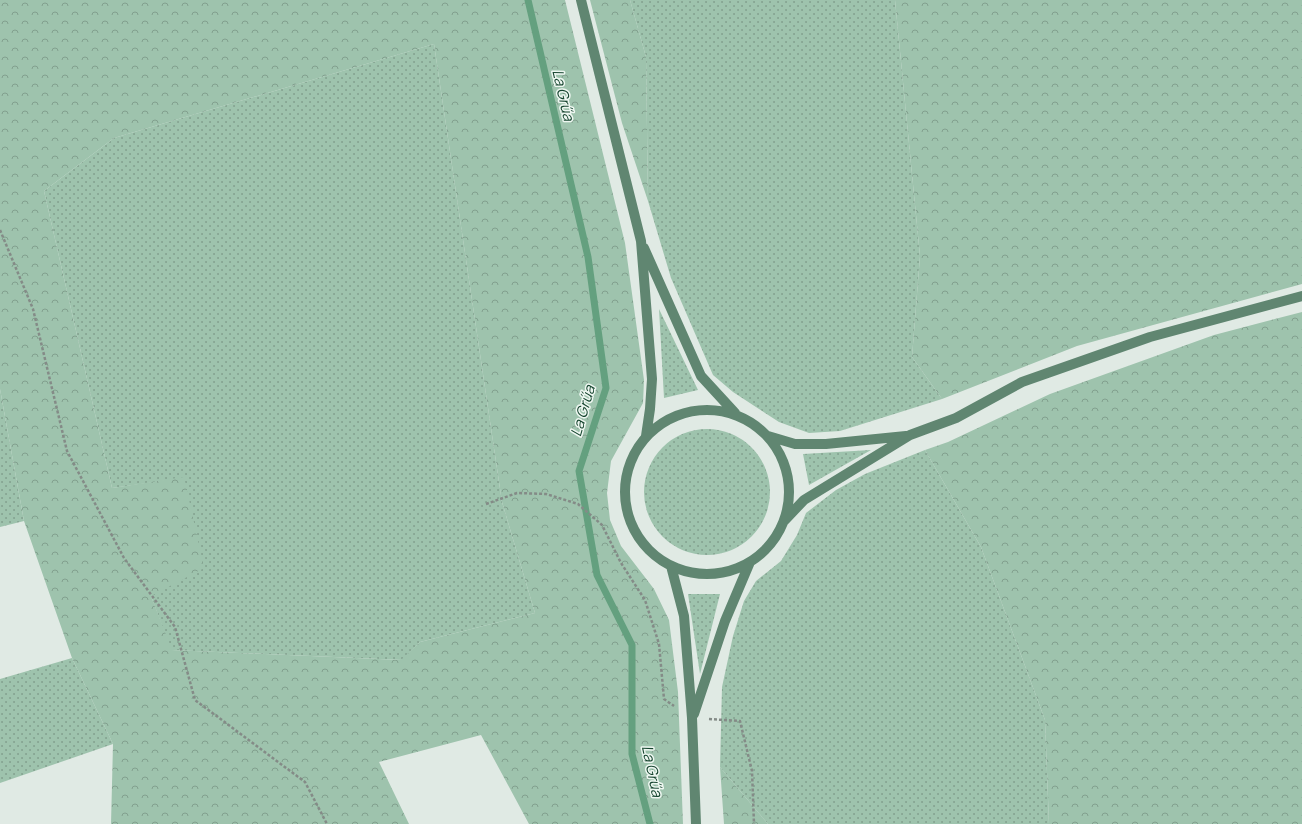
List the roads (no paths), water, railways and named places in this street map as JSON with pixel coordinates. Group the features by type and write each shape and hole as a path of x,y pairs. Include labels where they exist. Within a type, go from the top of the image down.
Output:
{"main road":[{"path":"581,0 641,241 652,379 646,436"},
{"path":"641,241 701,376 735,414"},
{"path":"785,520 790,496 788,473 780,453 768,436 751,422 735,414 719,410 703,409 688,412 665,421 646,436 637,448 627,472 624,488 627,511 632,527 651,553 671,566 687,572 711,574 730,571 750,562 763,553 773,542 785,520 804,500 910,435 956,418 1022,382 1150,337 1302,296"},
{"path":"768,436 795,444 826,444 910,435"},
{"path":"692,718 725,621 750,562"},
{"path":"671,566 684,616 692,718 696,824"}],"waterway":[{"name":"La Grűa","path":"528,0 588,257 606,388 579,471 597,575 632,645 632,754 650,824"}]}
